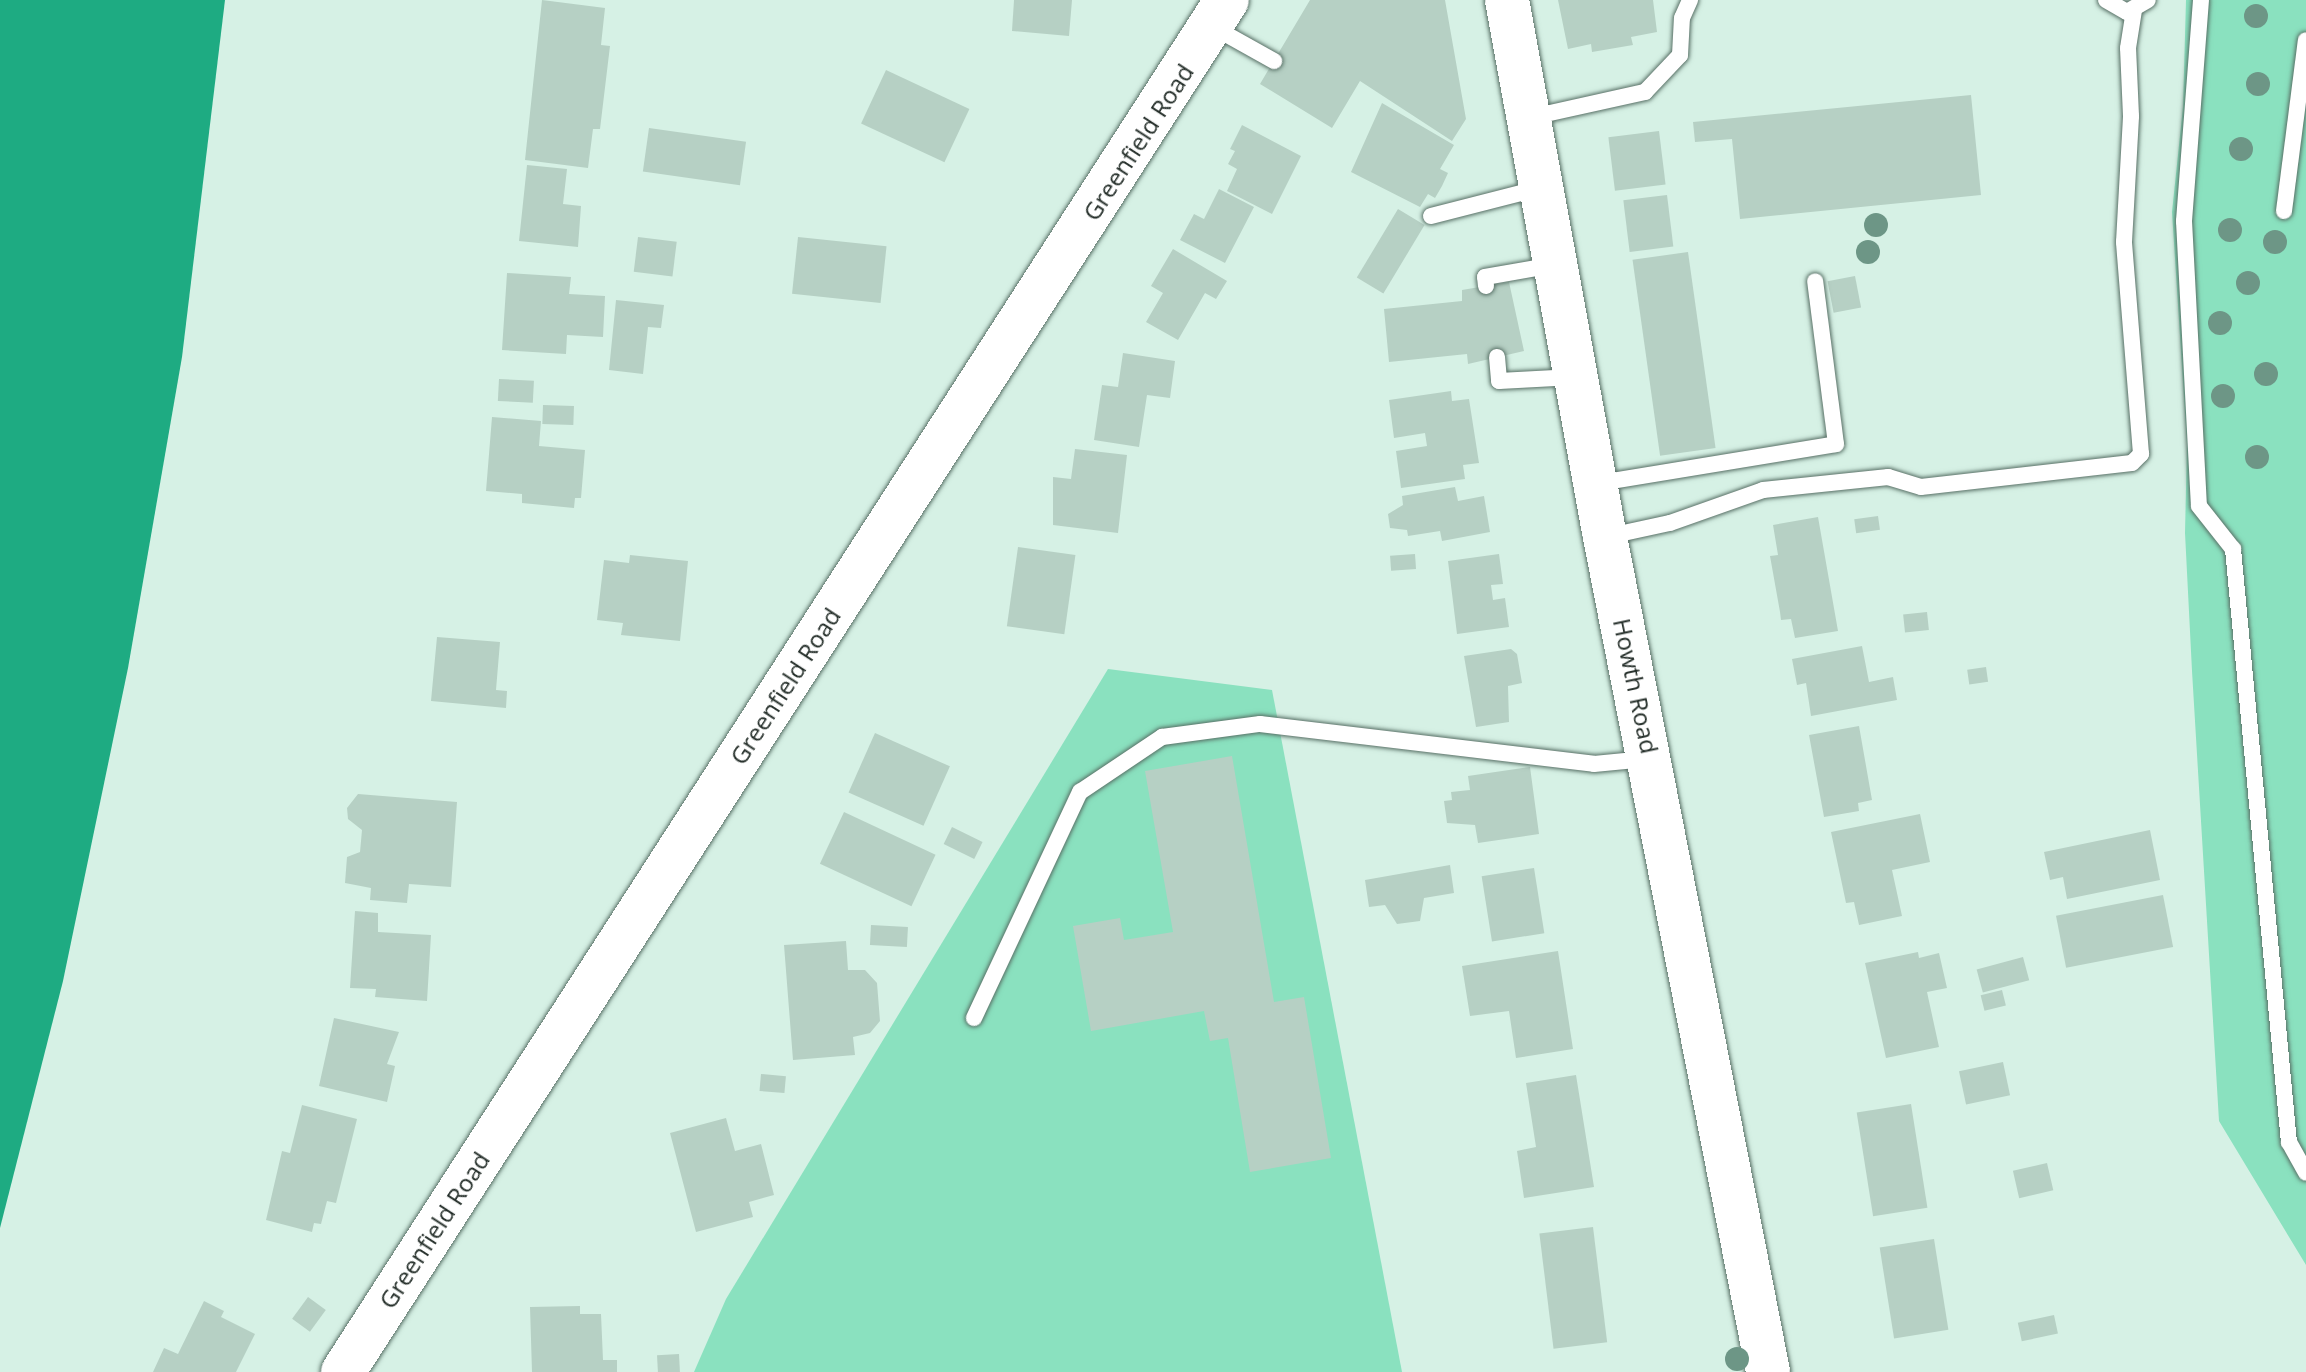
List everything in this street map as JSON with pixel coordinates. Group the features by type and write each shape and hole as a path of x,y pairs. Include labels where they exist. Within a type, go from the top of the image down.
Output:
{"main road":[{"name":"Howth Road","path":"1507,0 1605,537 1651,758 1768,1372"},
{"name":"Greenfield Road","path":"343,1372 1219,13"}],"lane":[{"path":"1530,118 1645,92 1680,55 1682,18 1690,0"},
{"path":"2106,0 2120,10 2134,11 2148,0"},
{"path":"2201,0 2184,221 2199,506 2233,549 2289,1142 2306,1173"},
{"path":"1605,537 1670,523 1763,490 1888,477 1921,487 2132,463 2141,454 2142,442 2124,242 2131,116 2128,48 2134,11"},
{"path":"1219,13 1274,61"},
{"path":"2284,211 2306,40"},
{"path":"1431,216 1542,188"},
{"path":"1486,286 1485,277 1555,265"},
{"path":"1597,483 1836,444 1815,281"},
{"path":"1497,357 1499,381 1576,377"},
{"path":"974,1018 1080,792 1162,737 1260,724 1594,764 1651,758"}],"shaded area":[{"path":"0,0 225,0 182,357 128,668 63,981 0,1228"},
{"path":"2186,0 2306,0 2306,1265 2219,1121 2192,671 2185,533 2187,444 2172,212 2183,107"},
{"path":"1108,669 1272,690 1402,1372 694,1372 726,1299"}],"building":[{"path":"542,0 605,8 601,45 610,46 600,129 593,129 588,168 525,160"},
{"path":"1014,0 1072,0 1069,36 1012,31"},
{"path":"1310,0 1445,0 1466,119 1452,141 1360,81 1332,128 1260,84"},
{"path":"1558,0 1653,0 1657,32 1631,37 1633,45 1592,52 1591,44 1568,49"},
{"path":"886,70 969,109 944,162 861,123"},
{"path":"1971,95 1981,195 1740,219 1732,139 1695,142 1693,122"},
{"path":"1382,103 1454,145 1440,169 1448,173 1442,186 1435,198 1428,194 1420,207 1351,172"},
{"path":"1242,125 1301,156 1272,214 1227,191 1237,169 1228,164 1235,151 1230,149"},
{"path":"649,128 746,142 740,185 643,172"},
{"path":"1659,131 1666,185 1615,191 1608,137"},
{"path":"527,165 567,169 563,204 581,206 578,247 519,241"},
{"path":"1219,189 1254,207 1225,263 1180,240 1194,214 1204,219"},
{"path":"1667,195 1673,247 1630,252 1623,200"},
{"path":"1398,209 1425,225 1383,294 1357,278"},
{"path":"638,237 677,242 672,276 634,272"},
{"path":"798,237 887,246 881,303 792,294"},
{"path":"1173,249 1227,281 1216,299 1205,293 1178,340 1146,322 1163,293 1151,286"},
{"path":"1688,252 1716,448 1660,456 1633,260"},
{"path":"507,273 571,277 569,294 605,296 603,337 567,335 566,354 502,350"},
{"path":"1855,276 1861,307 1834,313 1828,281"},
{"path":"1509,282 1524,351 1468,364 1467,354 1389,362 1384,309 1462,301 1462,290"},
{"path":"616,300 664,305 661,328 648,327 643,374 609,370"},
{"path":"1123,353 1175,361 1170,398 1147,395 1139,447 1094,440 1102,385 1118,387"},
{"path":"499,379 534,381 533,403 498,401"},
{"path":"1451,391 1452,401 1469,399 1479,463 1463,465 1465,479 1401,488 1396,451 1427,446 1425,433 1394,438 1389,400"},
{"path":"543,405 574,406 573,425 542,424"},
{"path":"492,417 541,421 539,446 585,450 581,498 575,498 574,508 522,503 522,494 486,491"},
{"path":"1075,449 1127,455 1118,533 1053,525 1053,477 1071,479"},
{"path":"1455,487 1458,501 1484,496 1490,532 1442,541 1440,531 1408,536 1407,530 1390,528 1388,514 1403,505 1402,496"},
{"path":"1878,516 1880,530 1856,533 1854,519"},
{"path":"1818,517 1838,631 1795,638 1791,619 1781,620 1770,556 1778,555 1773,525"},
{"path":"1018,547 1075,555 1064,634 1007,626"},
{"path":"1415,554 1416,569 1391,571 1390,556"},
{"path":"1499,554 1503,584 1491,585 1493,600 1505,598 1509,627 1457,634 1448,561"},
{"path":"630,555 688,561 680,641 621,635 623,623 597,620 604,560 629,563"},
{"path":"1927,612 1929,630 1905,632 1903,615"},
{"path":"437,637 500,642 496,690 507,691 506,708 431,701"},
{"path":"1862,646 1869,682 1893,677 1897,700 1811,716 1806,683 1797,685 1792,659"},
{"path":"1511,649 1517,654 1522,683 1508,686 1509,722 1476,727 1464,656"},
{"path":"1986,667 1988,682 1969,684 1967,670"},
{"path":"1859,726 1872,800 1858,803 1859,811 1824,817 1809,735"},
{"path":"875,733 950,766 923,826 849,792"},
{"path":"1232,756 1274,1002 1304,997 1331,1158 1250,1172 1228,1038 1210,1041 1204,1011 1091,1031 1073,926 1120,918 1124,940 1173,932 1145,771"},
{"path":"1530,767 1539,834 1478,843 1475,825 1447,823 1444,801 1452,800 1451,792 1470,790 1468,776"},
{"path":"358,794 457,802 451,887 409,884 407,903 370,900 371,888 345,883 347,857 360,852 362,830 348,819 347,808"},
{"path":"844,812 936,855 911,906 820,864"},
{"path":"1920,814 1930,862 1892,870 1902,916 1859,925 1854,902 1846,903 1831,832"},
{"path":"952,827 983,842 974,859 944,844"},
{"path":"2150,830 2160,880 2067,899 2063,877 2050,880 2044,852"},
{"path":"1450,865 1454,893 1424,898 1420,921 1397,924 1385,905 1369,907 1365,880"},
{"path":"1534,868 1544,933 1492,941 1482,876"},
{"path":"2163,895 2173,947 2066,968 2056,916"},
{"path":"355,911 378,913 378,932 431,935 427,1001 375,997 376,989 350,988"},
{"path":"871,925 908,927 907,947 870,945"},
{"path":"846,941 848,970 865,970 877,983 880,1021 870,1033 853,1037 855,1055 793,1060 784,945"},
{"path":"1558,951 1573,1049 1516,1058 1509,1011 1470,1016 1462,966"},
{"path":"1918,952 1919,958 1939,953 1947,988 1927,992 1939,1047 1886,1058 1865,963"},
{"path":"2023,957 2029,980 1983,993 1977,969"},
{"path":"2002,990 2006,1006 1985,1011 1981,995"},
{"path":"334,1018 399,1032 387,1064 395,1066 387,1102 319,1086"},
{"path":"2003,1062 2010,1095 1966,1105 1959,1071"},
{"path":"761,1074 786,1076 784,1093 760,1091"},
{"path":"1576,1075 1594,1187 1524,1198 1517,1151 1536,1147 1526,1083"},
{"path":"1911,1104 1927,1208 1873,1216 1857,1113"},
{"path":"302,1105 357,1119 336,1203 327,1201 321,1224 314,1223 312,1232 266,1220 282,1151 290,1153"},
{"path":"726,1118 735,1151 761,1144 774,1195 749,1202 753,1217 696,1232 670,1133"},
{"path":"2047,1163 2053,1190 2019,1198 2013,1171"},
{"path":"1593,1227 1607,1342 1554,1349 1539,1234"},
{"path":"1934,1239 1948,1330 1894,1338 1880,1248"},
{"path":"308,1297 326,1310 310,1332 292,1319"},
{"path":"204,1301 224,1311 221,1317 255,1334 236,1372 153,1372 164,1348 178,1354"},
{"path":"580,1306 580,1314 601,1314 603,1360 617,1360 617,1372 532,1372 530,1307"},
{"path":"2054,1315 2058,1334 2022,1341 2018,1323"},
{"path":"679,1354 680,1372 658,1372 657,1355"}]}
